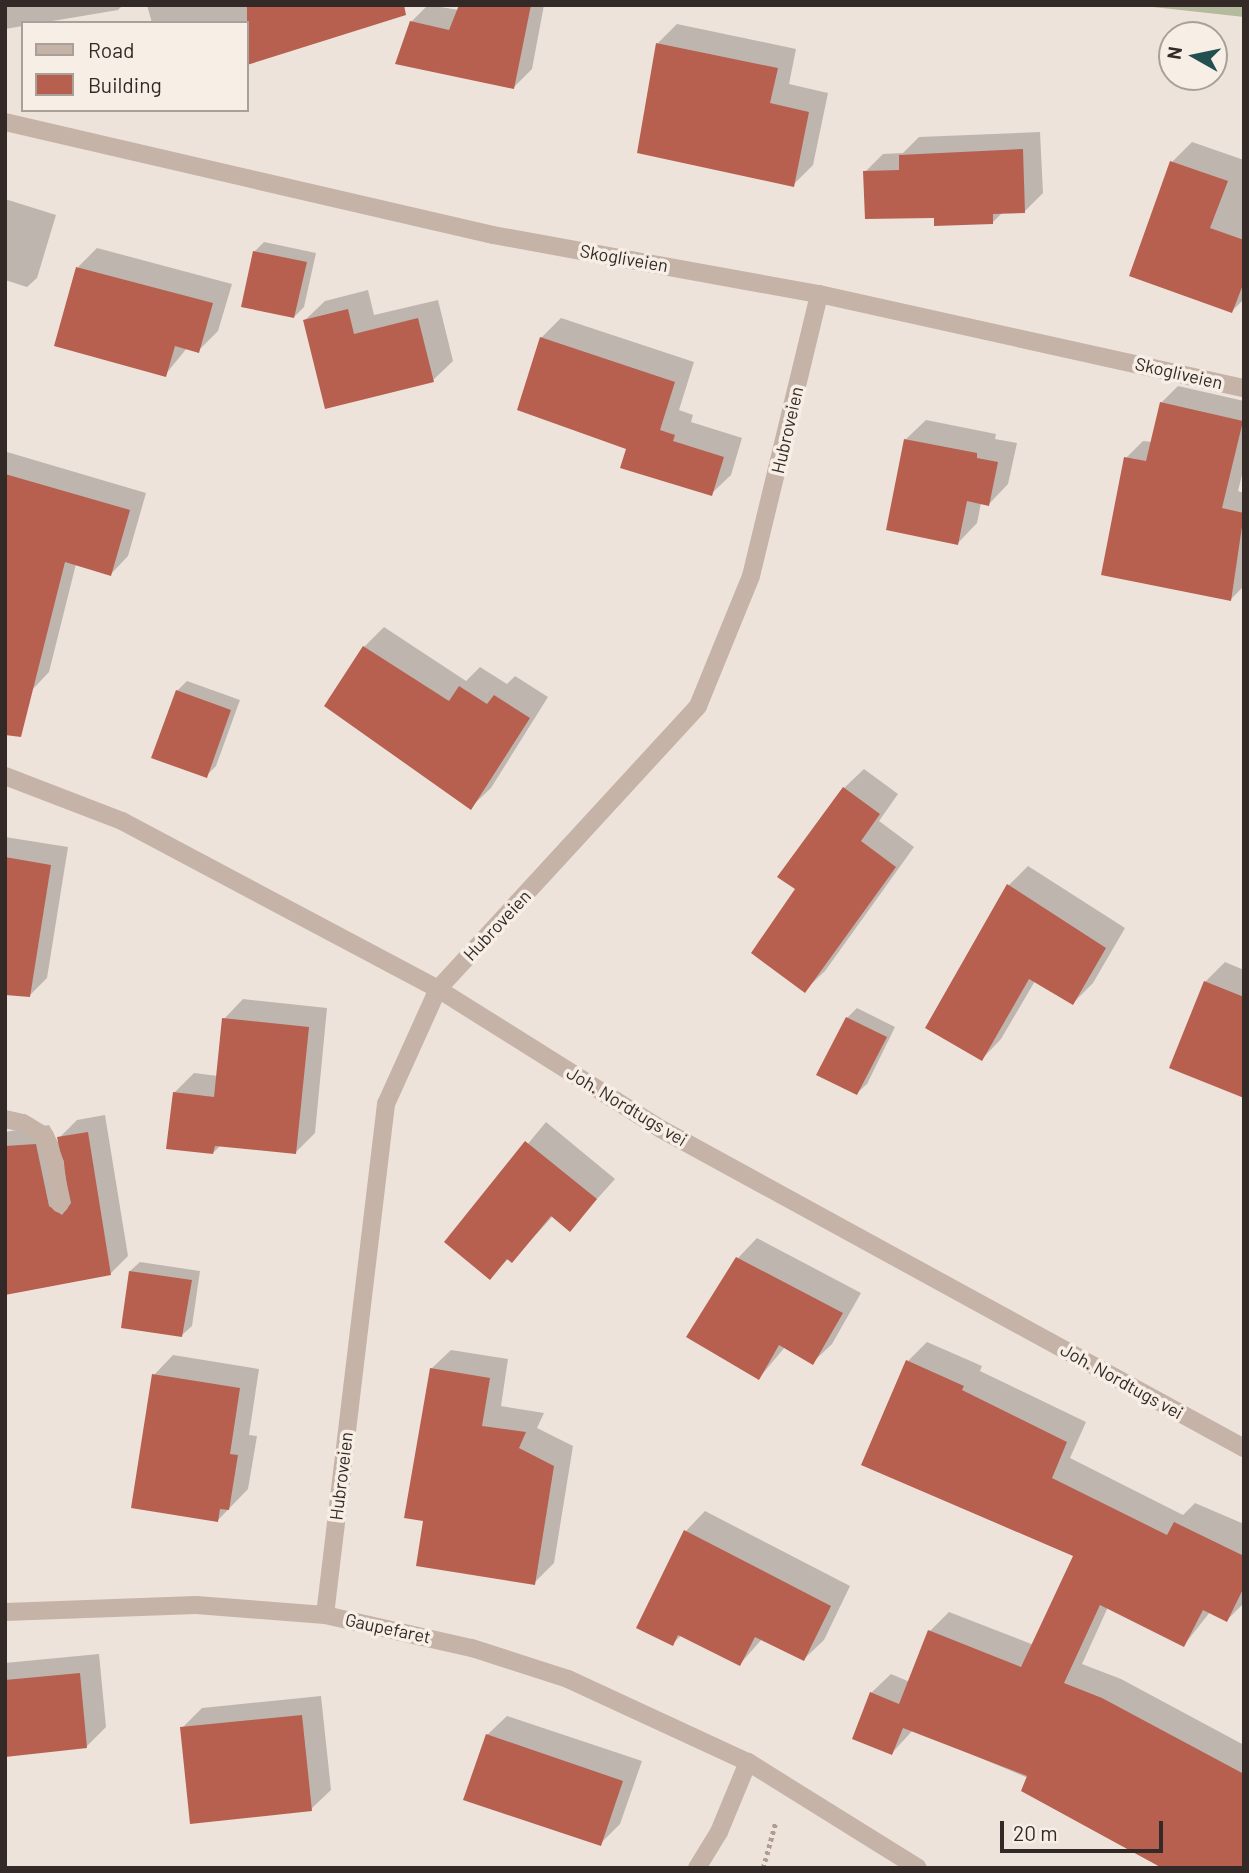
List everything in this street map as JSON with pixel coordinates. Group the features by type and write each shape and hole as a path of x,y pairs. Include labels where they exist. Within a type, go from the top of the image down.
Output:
{"street":[{"name":"Skogliveien","path":"5,122 493,235 819,294 1244,388"},
{"name":"Hubroveien","path":"325,1615 386,1104 438,989 698,706 751,576 819,294"},
{"name":"Joh. Nordtugs vei","path":"5,776 122,821 438,989 661,1129 1244,1448"},
{"path":"5,1119 23,1123 45,1136 55,1164 60,1204"},
{"name":"Gaupefaret","path":"5,1612 196,1605 325,1615 411,1631 568,1679 748,1762 918,1868"},
{"path":"697,1868 719,1832 748,1762"}],"green space":[{"path":"1135,5 1244,5 1244,17"}],"building":[{"path":"247,5 404,5 406,15 248,65"},
{"path":"459,5 531,5 514,89 395,64 410,21 449,30"},
{"path":"656,43 778,68 770,103 809,112 794,187 637,153"},
{"path":"1023,149 1025,213 993,214 993,224 934,226 934,218 865,219 863,171 899,170 899,155"},
{"path":"1170,161 1228,181 1210,228 1244,240 1244,282 1232,313 1129,276"},
{"path":"253,251 307,262 294,318 241,307"},
{"path":"76,267 213,303 199,353 175,346 166,377 54,346"},
{"path":"348,309 354,334 418,318 434,382 325,409 303,320"},
{"path":"540,337 675,382 660,430 675,435 673,441 724,457 712,496 620,468 626,449 517,410"},
{"path":"1160,402 1243,421 1222,508 1244,513 1231,601 1101,575 1124,457 1146,461"},
{"path":"904,439 977,453 977,458 998,462 989,506 967,501 958,545 886,530"},
{"path":"5,474 130,510 111,576 65,562 21,737 5,735"},
{"path":"363,646 449,701 459,686 487,704 494,695 530,718 471,810 324,706"},
{"path":"176,690 231,710 207,778 151,758"},
{"path":"843,787 880,814 861,841 896,867 805,993 751,953 795,889 777,877"},
{"path":"5,857 51,865 30,997 5,995"},
{"path":"1007,884 1106,948 1073,1005 1029,979 982,1061 925,1028"},
{"path":"1204,981 1244,997 1244,1098 1169,1068"},
{"path":"846,1017 887,1037 857,1095 816,1075"},
{"path":"222,1018 309,1027 296,1154 215,1146 213,1154 166,1149 173,1092 214,1097"},
{"path":"88,1132 111,1275 5,1295 5,1146 36,1144 49,1206 62,1215 71,1203 57,1137"},
{"path":"525,1141 597,1199 570,1232 551,1216 512,1263 507,1259 490,1280 444,1242"},
{"path":"736,1257 843,1313 813,1365 779,1345 759,1380 686,1337"},
{"path":"129,1271 192,1280 182,1337 121,1328"},
{"path":"906,1360 964,1386 962,1390 1067,1442 1052,1478 1167,1535 1174,1522 1244,1556 1244,1587 1227,1622 1203,1610 1184,1647 1100,1605 1064,1683 1102,1698 1244,1774 1244,1868 1162,1868 1021,1791 1027,1776 903,1728 892,1755 852,1739 870,1692 899,1704 928,1630 1021,1667 1073,1556 861,1465"},
{"path":"430,1368 490,1378 482,1426 526,1432 519,1448 554,1466 535,1585 416,1566 423,1521 404,1518"},
{"path":"152,1374 240,1388 230,1454 238,1455 229,1510 220,1509 218,1522 131,1508"},
{"path":"684,1530 831,1606 804,1661 755,1637 740,1666 678,1635 673,1646 636,1628"},
{"path":"80,1673 87,1748 5,1757 5,1680"},
{"path":"302,1715 312,1811 190,1824 180,1727"},
{"path":"486,1734 623,1781 601,1846 463,1800"}]}
